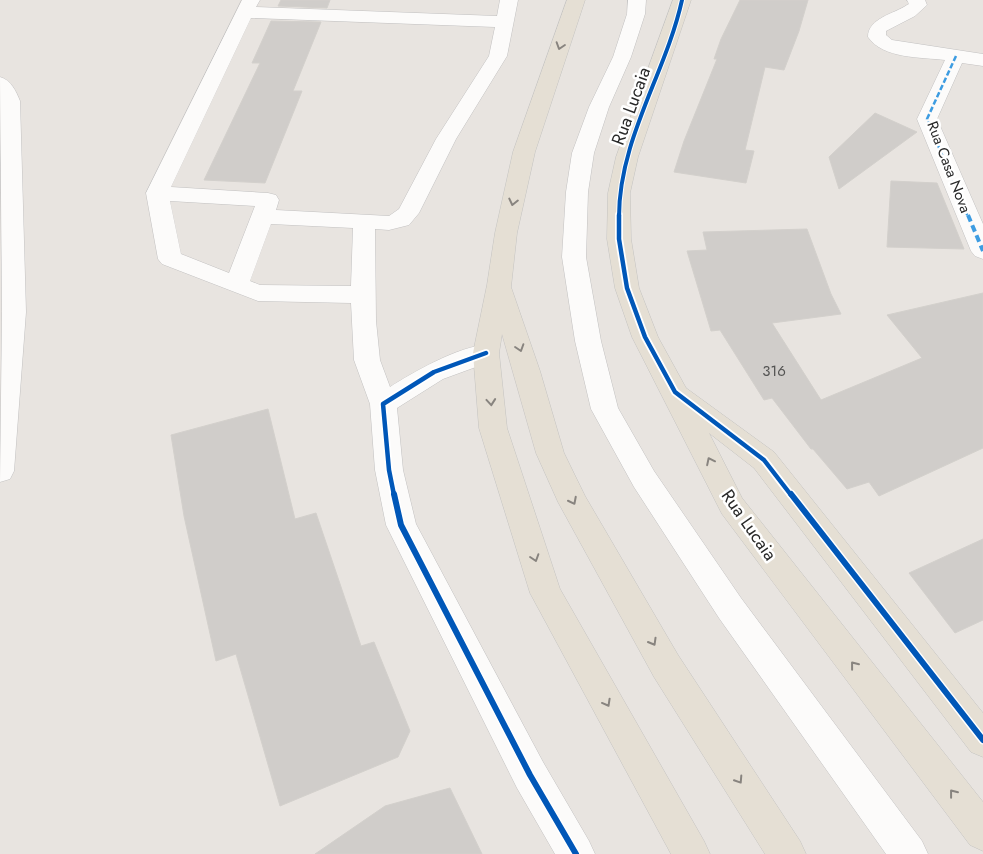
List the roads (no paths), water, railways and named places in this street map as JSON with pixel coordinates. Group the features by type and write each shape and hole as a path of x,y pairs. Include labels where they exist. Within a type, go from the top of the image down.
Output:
{"main road":[{"path":"576,0 524,152 506,233 499,285 486,353 493,428 546,592 691,854"},
{"name":"Rua Lucaia","path":"683,3 627,157 619,193 619,239 627,288 645,337 732,506 983,832"},
{"path":"499,285 527,371 550,453 573,502 666,666 787,854"},
{"path":"675,392 764,460 983,740"}],"street":[{"path":"262,216 389,223 401,220 408,213 446,139 498,56 509,0"},
{"path":"637,0 636,14 622,56 599,106 583,153 577,192 574,257 588,341 605,409 644,479 730,608 909,854"},
{"path":"916,0 918,4 914,10 882,24 877,30 877,37 884,44 898,48 983,60"},
{"path":"363,295 258,293 170,259 156,193 248,6 505,22"},
{"name":"Rua Casa Nova","path":"956,56 927,119 983,251"},
{"path":"0,83 10,101 14,312 0,471"},
{"path":"156,193 268,200 237,285"},
{"path":"364,222 362,321 366,360 383,404 390,470 401,525 530,775 576,854"},
{"path":"383,404 434,372 486,353"}]}
